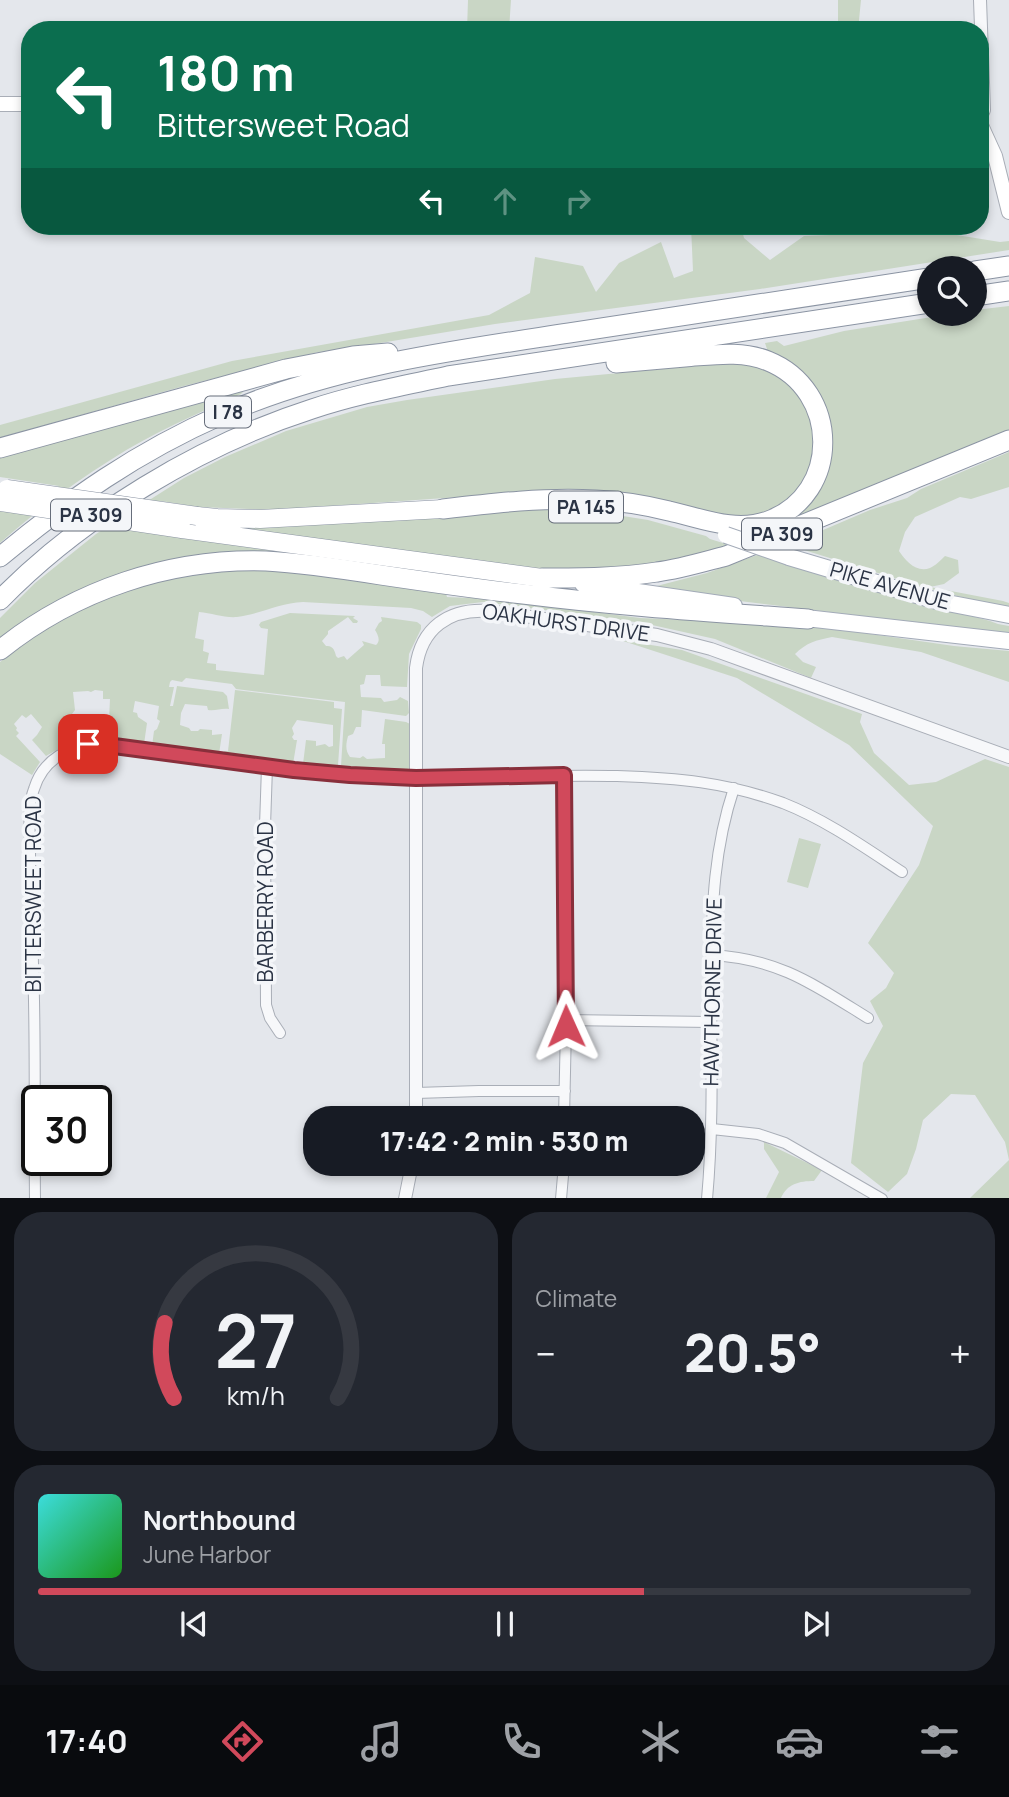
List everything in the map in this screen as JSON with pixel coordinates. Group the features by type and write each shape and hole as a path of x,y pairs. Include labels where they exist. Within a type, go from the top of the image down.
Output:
{"highway":[{"path":"987,269 1009,266"},
{"name":"I 78","path":"0,557 47,518 118,468 166,440 222,414 326,377 401,360 490,345 917,280"},
{"path":"987,295 1009,291"},
{"name":"I 78","path":"0,600 62,544 109,510 201,456 255,430 312,409 370,392 448,376 917,305"},
{"path":"0,448 286,369 353,356 490,345"},
{"path":"443,509 545,499 595,500 627,502 741,526 754,524 780,515 801,498 817,471 823,443 820,415 801,383 781,367 744,354 448,376"},
{"name":"PA 309","path":"2,493 182,529 542,578 589,578 643,574 726,556 1009,440"},
{"name":"PA 145","path":"2,493 216,518 260,519 443,509"},
{"path":"0,650 58,611 126,581 203,564 264,561 328,567 595,603 808,619"}],"main road":[{"path":"0,104 21,104"},
{"path":"989,142 1009,212"},
{"name":"PIKE AVENUE","path":"443,509 578,506 612,509 726,535 937,601 1009,615"},
{"name":"PIKE AVENUE","path":"542,578 720,603 808,619 1009,641"}],"street":[{"path":"980,0 981,21"},
{"name":"OAKHURST DRIVE","path":"416,1106 415,668 427,636 435,626 455,614 476,610 579,623 684,641 1009,757"},
{"name":"BITTERSWEET ROAD","path":"35,1198 30,809 34,787 47,765 66,751 79,746 99,744 267,767 350,775 416,778 564,775 673,778 714,783 786,804 810,815 902,872"},
{"name":"BARBERRY ROAD","path":"267,767 266,1005 270,1018 280,1033"},
{"path":"564,775 564,1106"},
{"name":"HAWTHORNE DRIVE","path":"707,1198 712,1129 714,878 723,826 734,788"},
{"path":"712,955 749,959 791,972 868,1018"},
{"path":"565,1020 711,1021"},
{"path":"416,1093 565,1091"},
{"path":"712,1129 758,1134 785,1143 880,1198"},
{"path":"405,1198 410,1176"},
{"path":"561,1198 563,1176"}],"green space":[{"path":"468,0 511,0 510,21 467,21"},
{"path":"838,0 861,0 859,21 838,21"},
{"path":"691,235 743,235 770,260 804,236 957,235 1009,241 1009,250 971,256 917,256 917,264 318,352 184,386 0,438 0,425 232,361 489,315 530,293 535,257 583,266 596,292 619,263 661,242 674,278 693,271"},
{"path":"1009,306 1009,433 726,549 659,566 553,570 235,528 520,510 570,510 648,520 723,543 782,521 830,455 829,425 763,352 767,349 765,343 777,341 784,346 844,331 917,319 917,326 987,326 987,309"},
{"path":"737,362 752,363 782,375 810,406 816,457 799,491 774,510 749,518 533,492 272,510 198,507 161,501 137,516 305,556 179,561 0,644 0,618 35,583 96,534 184,478 286,431 367,407 407,400 555,379"},
{"path":"241,389 241,394 159,432 112,459 54,499 0,543 0,511 21,514 59,486 0,477 0,455"},
{"path":"1009,452 1009,487 971,499 960,497 915,517 905,532 899,551 908,562 920,569 932,567 945,556 958,560 959,573 944,584 930,587 1003,601 1009,603 1009,609 926,588 788,545 870,510 907,498 921,489"},
{"path":"760,554 1009,626 1009,634 649,588 707,573"},
{"path":"264,568 445,590 447,597 493,599 640,618 836,629 1009,651 1009,682 921,652 832,637 812,642 795,654 803,662 816,667 811,678 715,639 643,623 483,602 450,606 432,617 411,608 303,602 237,617 199,612 195,638 204,640 203,651 209,653 207,663 216,664 216,670 264,675 268,629 261,628 261,622 290,613 355,616 353,618 357,623 353,623 348,617 328,631 322,641 333,649 338,658 344,656 347,660 364,645 362,641 376,645 378,643 375,630 382,621 381,617 417,622 421,629 409,654 407,687 381,686 380,675 366,675 364,684 360,685 361,697 381,698 384,702 400,697 408,701 409,713 406,716 362,710 361,727 356,727 353,734 348,736 346,744 350,757 385,758 385,744 382,744 385,719 406,722 410,724 408,770 388,772 306,767 303,764 306,740 316,741 316,746 333,746 333,725 297,720 292,728 292,737 297,740 293,764 226,756 224,751 228,751 235,690 334,702 334,708 342,709 338,765 341,766 345,702 236,689 232,684 186,678 182,682 170,682 169,687 174,687 170,706 173,706 177,686 223,692 227,696 229,709 208,710 207,706 185,704 181,713 180,725 191,731 212,730 212,735 222,734 218,755 152,746 154,731 160,721 157,719 159,706 135,701 133,712 147,723 144,744 108,740 110,699 103,699 103,691 95,690 73,692 75,710 72,714 73,718 81,717 81,720 86,721 101,714 100,740 72,741 46,756 32,740 42,727 31,714 26,718 22,715 14,724 19,733 16,736 40,762 32,775 0,754 0,662 53,623 125,590 192,573"},
{"path":"620,640 682,650 862,714 860,722 874,753 909,785 936,782 985,759 1009,767 1009,1160 1005,1142 975,1095 951,1094 923,1120 907,1174 888,1192 851,1163 863,1063 883,1026 870,1001 886,988 894,973 868,943 919,865 933,826 849,745 737,678"},
{"path":"799,838 821,844 808,888 787,882"},
{"path":"764,1142 822,1170 814,1181 794,1184 781,1198 766,1198 779,1172 764,1149"},
{"path":"1009,1160 1009,1198 970,1198"}],"route":[{"path":"88,744 350,775 416,778 564,775 566,1026"}]}
